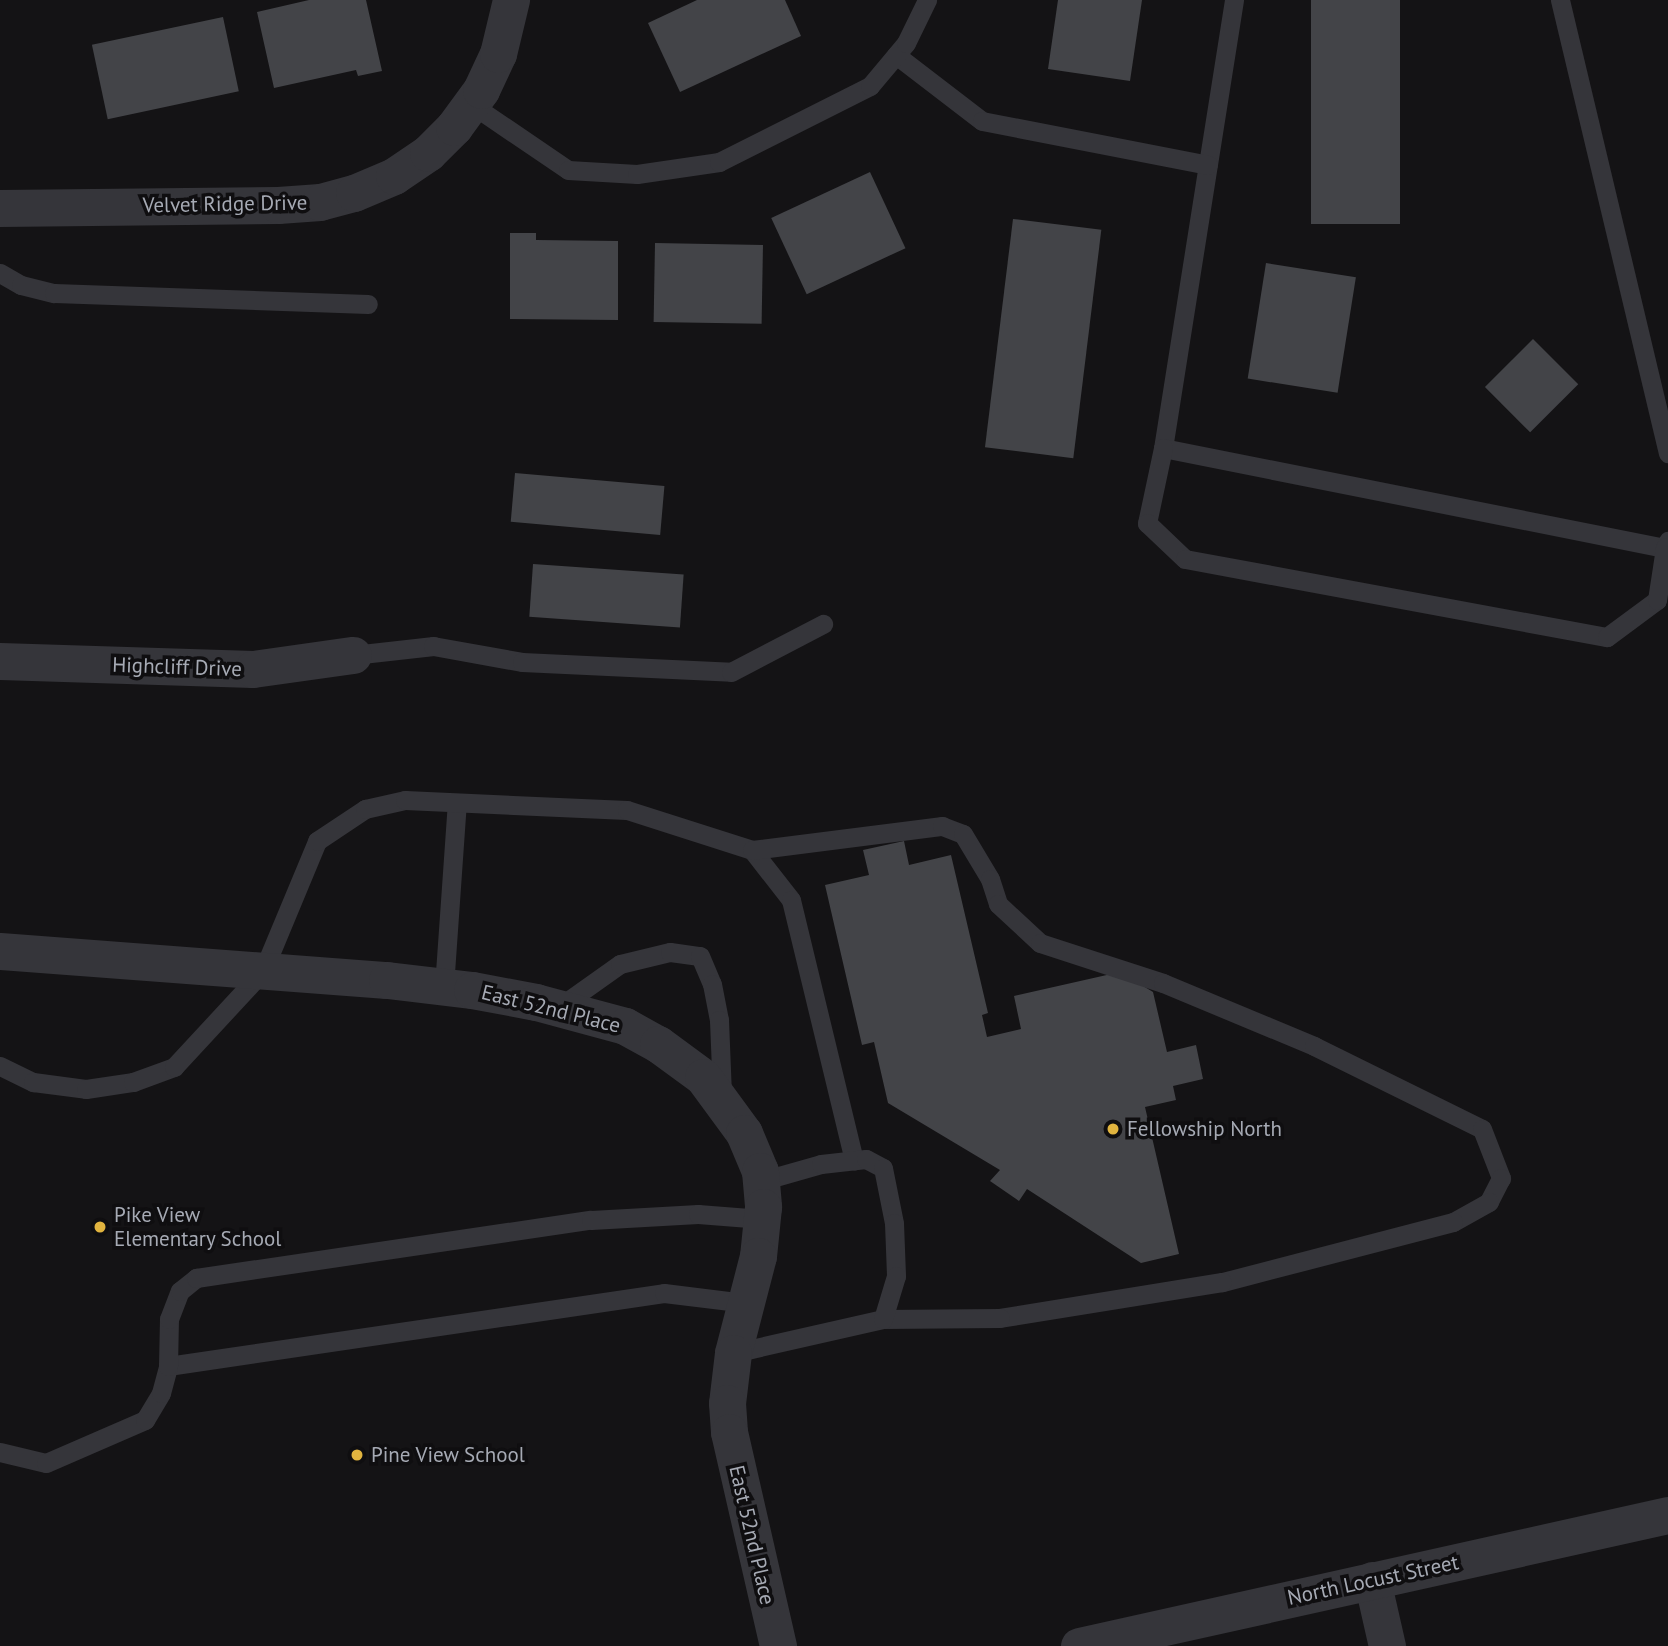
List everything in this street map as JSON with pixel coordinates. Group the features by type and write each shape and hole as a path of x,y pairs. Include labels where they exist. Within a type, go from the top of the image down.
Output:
{"street":[{"name":"Velvet Ridge Drive","path":"0,208 320,202 355,193 394,176 428,153 471,103 498,54 511,0"},
{"name":"Highcliff Drive","path":"0,661 253,669 353,655"},
{"name":"East 52nd Place","path":"0,951 444,987 558,1008 625,1026 658,1044 703,1077 722,1099 744,1133 761,1181 762,1219 758,1256 733,1353 727,1403 729,1432 778,1646"},
{"name":"North Locust Street","path":"1079,1646 1668,1515"},
{"path":"1372,1580 1387,1646"}],"lane":[{"path":"471,103 568,170 637,174 719,162 870,86 906,43 927,0"},
{"path":"1163,448 1667,545 1657,600 1607,637 1185,559 1147,523 1163,448 1234,0"},
{"path":"1560,0 1668,453"},
{"path":"896,55 982,121 1208,165"},
{"path":"0,273 21,285 54,293 368,304"},
{"path":"353,655 433,646 522,662 731,672 823,624"},
{"path":"0,1066 33,1082 86,1089 133,1082 174,1067 263,971 317,841 365,809 405,800 626,810 752,850 942,826 963,834 990,880 998,904 1040,943 1163,984 1314,1046 1482,1129 1501,1178 1489,1202 1453,1222 1222,1282 1000,1318 883,1319 733,1353"},
{"path":"444,987 457,803"},
{"path":"752,850 791,900 854,1160"},
{"path":"558,1008 620,964 670,952 700,956 712,984 719,1020 722,1099"},
{"path":"761,1181 821,1164 854,1160 866,1159 883,1168 894,1223 896,1276 883,1319"},
{"path":"0,1452 46,1463 145,1420 161,1393 169,1366 169,1319 180,1291 196,1278 591,1220 698,1214 762,1219"},
{"path":"169,1366 664,1293 746,1303"}],"building":[{"path":"309,0 366,0 382,71 358,76 356,70 274,88 257,12"},
{"path":"697,0 785,0 801,36 680,92 648,23"},
{"path":"1058,0 1142,0 1130,81 1048,69"},
{"path":"1311,0 1400,0 1400,224 1311,224"},
{"path":"223,17 239,91 108,119 92,45"},
{"path":"870,172 905,248 807,294 771,218"},
{"path":"1013,219 1101,230 1073,458 985,447"},
{"path":"510,233 536,233 536,240 618,241 618,320 510,319"},
{"path":"655,243 763,245 762,324 654,322"},
{"path":"1266,263 1356,277 1338,393 1248,379"},
{"path":"1533,339 1578,384 1530,432 1485,387"},
{"path":"515,473 664,486 660,535 511,522"},
{"path":"533,564 684,575 680,627 529,617"},
{"path":"904,841 909,865 951,855 988,1013 982,1015 987,1037 1021,1029 1014,996 1120,972 1153,992 1167,1052 1196,1045 1203,1079 1173,1086 1176,1100 1145,1107 1179,1254 1141,1263 1027,1189 1019,1201 990,1181 1000,1170 888,1103 874,1042 862,1045 825,885 869,875 863,850"}],"place":[{"name":"Fellowship North","path":"1113,1129"},
{"name":"Pike View Elementary School","path":"100,1227"},
{"name":"Pine View School","path":"357,1455"}]}
